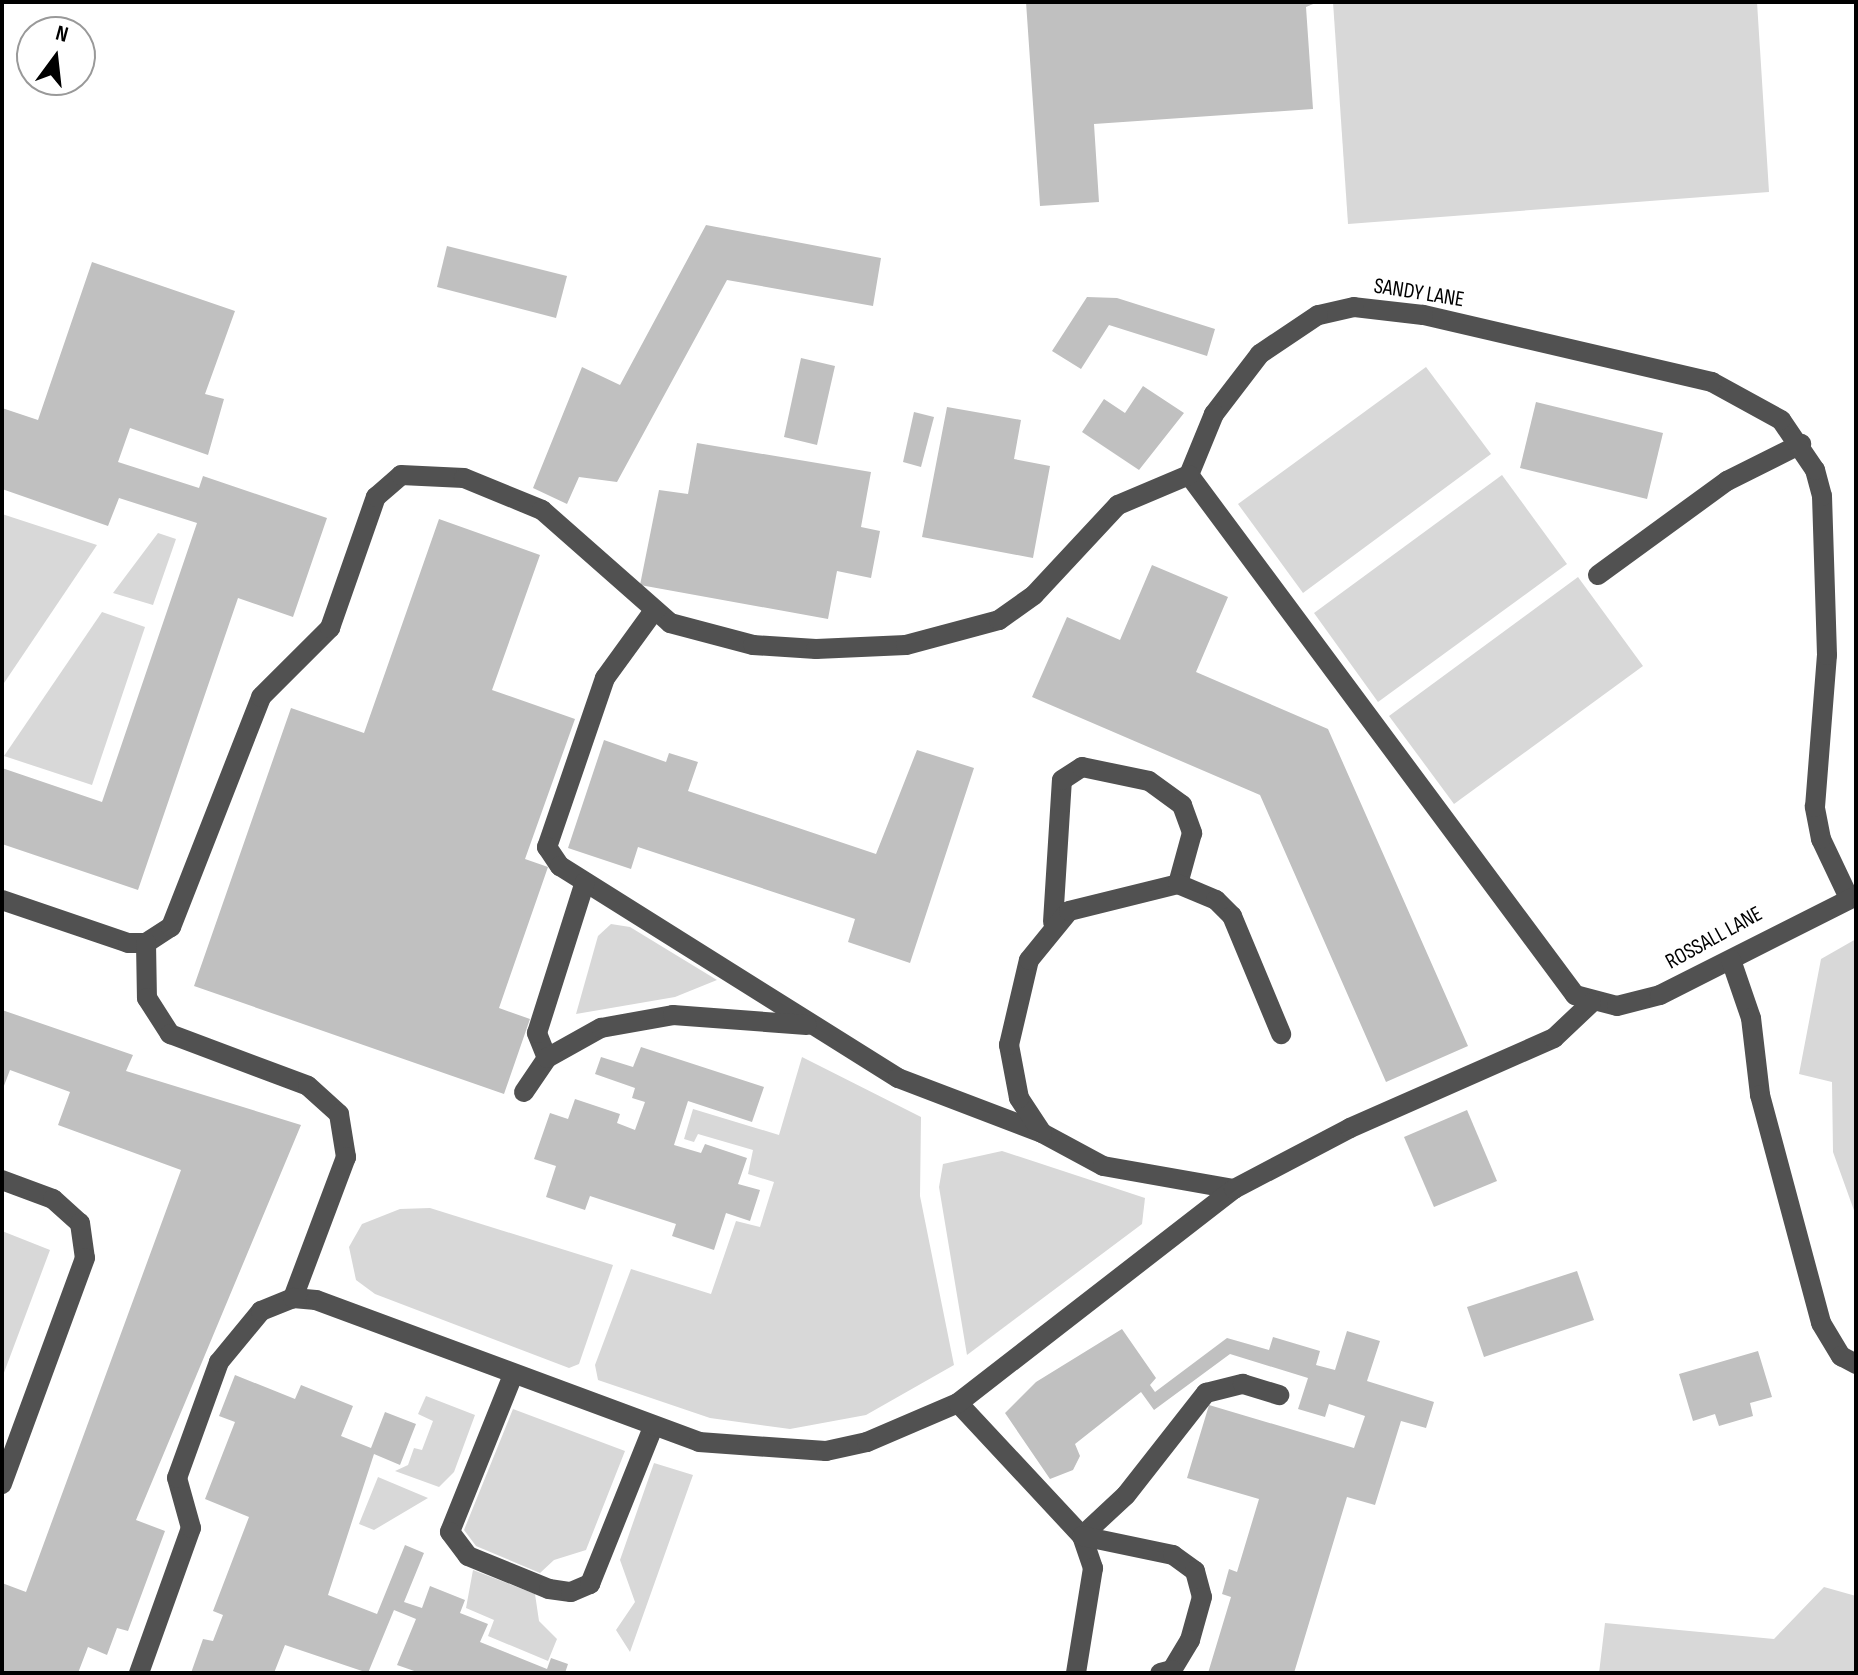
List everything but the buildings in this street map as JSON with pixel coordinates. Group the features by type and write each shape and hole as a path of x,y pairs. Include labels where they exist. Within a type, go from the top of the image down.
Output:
{"street":[{"name":"SANDY LANE","path":"1189,475 1214,414 1260,354 1291,328 1354,307 1423,315 1712,382 1763,404 1801,444 1815,470 1825,526 1827,655 1815,807 1821,839 1853,897"},
{"path":"1598,575 1727,481 1801,444"},
{"path":"2,900 112,939 146,943 181,913 261,697 330,628 387,483 414,472 440,474 542,510 575,532 653,612 689,631 790,649 940,639 1019,609 1118,505 1189,475 1554,973 1591,1003 1554,1038 1350,1128 1234,1189 958,1403 908,1429 826,1451 751,1450 653,1427 293,1298 261,1311 219,1362 177,1478 191,1528 139,1673"},
{"path":"653,612 611,665 547,847 585,882 898,1078 1042,1133 1103,1166 1234,1189"},
{"path":"1042,1133 1019,1098 1009,1045 1018,988 1053,922 1062,780 1082,767 1149,781 1182,805 1192,833 1178,884"},
{"path":"547,1058 537,1033 585,882"},
{"path":"1053,922 1087,903 1178,884 1216,900 1232,916 1281,1034"},
{"name":"ROSSALL LANE","path":"1591,1003 1660,995 1853,897"},
{"path":"146,943 147,998 170,1034 308,1086 339,1114 346,1157 293,1298"},
{"path":"1731,960 1751,1018 1760,1095 1821,1323 1841,1356 1856,1364"},
{"path":"524,1092 547,1058 601,1028 673,1015 811,1025"},
{"path":"2,1180 53,1199 80,1223 85,1258 2,1484"},
{"path":"513,1375 450,1532 468,1556 549,1589 571,1592 590,1584 653,1427"},
{"path":"1082,1536 1126,1495 1206,1393 1243,1384 1279,1395"},
{"path":"958,1403 1082,1536 1093,1568 1080,1672"},
{"path":"1082,1536 1173,1555 1195,1571 1202,1597 1190,1640 1172,1670 1160,1673"}],"shaded area":[{"path":"1333,2 1757,2 1769,192 1348,224"},
{"path":"1426,367 1491,454 1303,593 1238,504"},
{"path":"1502,475 1567,564 1378,702 1314,613"},
{"path":"2,514 97,545 2,686"},
{"path":"158,533 176,539 153,605 113,593"},
{"path":"1578,577 1643,666 1454,804 1389,716"},
{"path":"102,612 145,627 92,785 4,756"},
{"path":"611,924 630,927 717,980 675,997 576,1014 598,936"},
{"path":"1856,939 1856,1216 1833,1152 1832,1082 1799,1074 1821,959"},
{"path":"802,1057 921,1117 920,1196 954,1365 866,1415 790,1429 710,1418 598,1380 595,1365 631,1269 711,1294 736,1221 760,1227 774,1182 748,1174 753,1150 698,1134 694,1142 684,1139 693,1109 779,1135"},
{"path":"1002,1151 1145,1198 1142,1224 967,1355 939,1187 943,1164"},
{"path":"430,1208 613,1265 579,1364 569,1368 375,1294 356,1280 349,1247 362,1224 400,1209"},
{"path":"2,1231 50,1250 2,1378"},
{"path":"426,1396 475,1415 454,1472 439,1487 395,1471 408,1465 414,1448 422,1450 433,1421 418,1414"},
{"path":"513,1409 625,1451 586,1550 554,1560 540,1573 476,1546 464,1530"},
{"path":"654,1463 693,1475 630,1652 616,1630 635,1602 620,1560"},
{"path":"378,1477 428,1498 374,1530 359,1524"},
{"path":"473,1570 535,1594 539,1621 557,1639 548,1661 488,1636 494,1620 466,1608"},
{"path":"1824,1587 1856,1596 1856,1673 1599,1673 1605,1623 1774,1639"}]}
